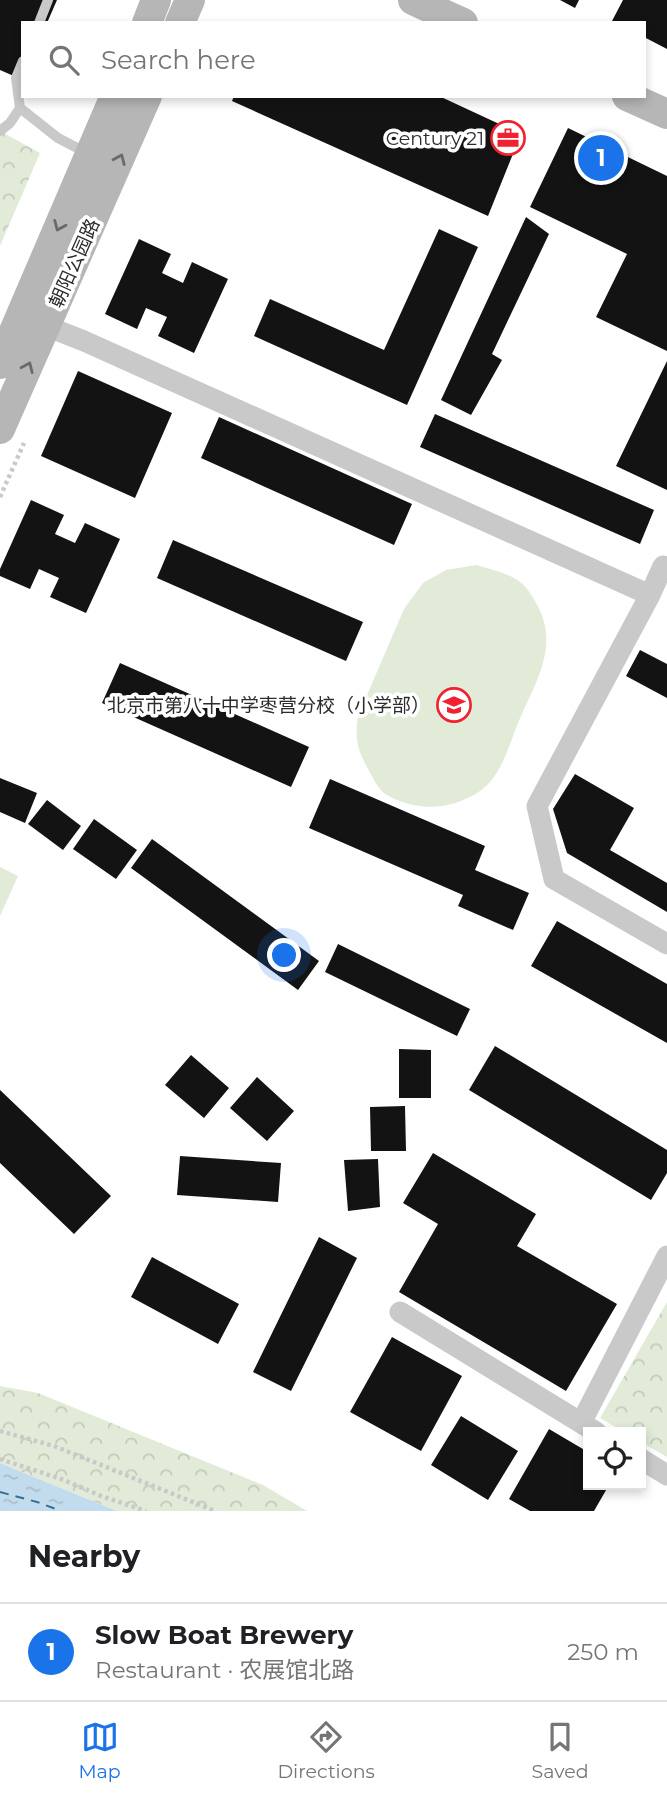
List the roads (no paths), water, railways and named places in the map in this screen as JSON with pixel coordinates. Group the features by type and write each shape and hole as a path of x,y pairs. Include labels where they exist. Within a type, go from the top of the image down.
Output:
{"main road":[{"path":"148,21 156,0"},
{"path":"181,21 190,0"},
{"path":"413,0 459,21"},
{"name":"朝阳公园路","path":"0,364 114,98"},
{"name":"朝阳公园路","path":"0,429 147,98"},
{"path":"632,98 667,114"}],"street":[{"path":"46,326 650,595"},
{"path":"665,562 537,806 554,879 667,944"},
{"path":"401,1312 588,1427 667,1256"},
{"path":"646,1462 667,1475"}],"lane":[{"path":"40,21 48,0"},
{"path":"0,131 20,108 16,78 21,66"},
{"path":"20,108 58,138 89,155"}],"water":[{"path":"0,1463 117,1511 0,1511"}],"place":[{"name":"Century 21","path":"508,138"},
{"name":"Slow Boat Brewery","path":"601,158"},
{"name":"北京市第八十中学枣营分校（小学部）","path":"454,705"}]}
